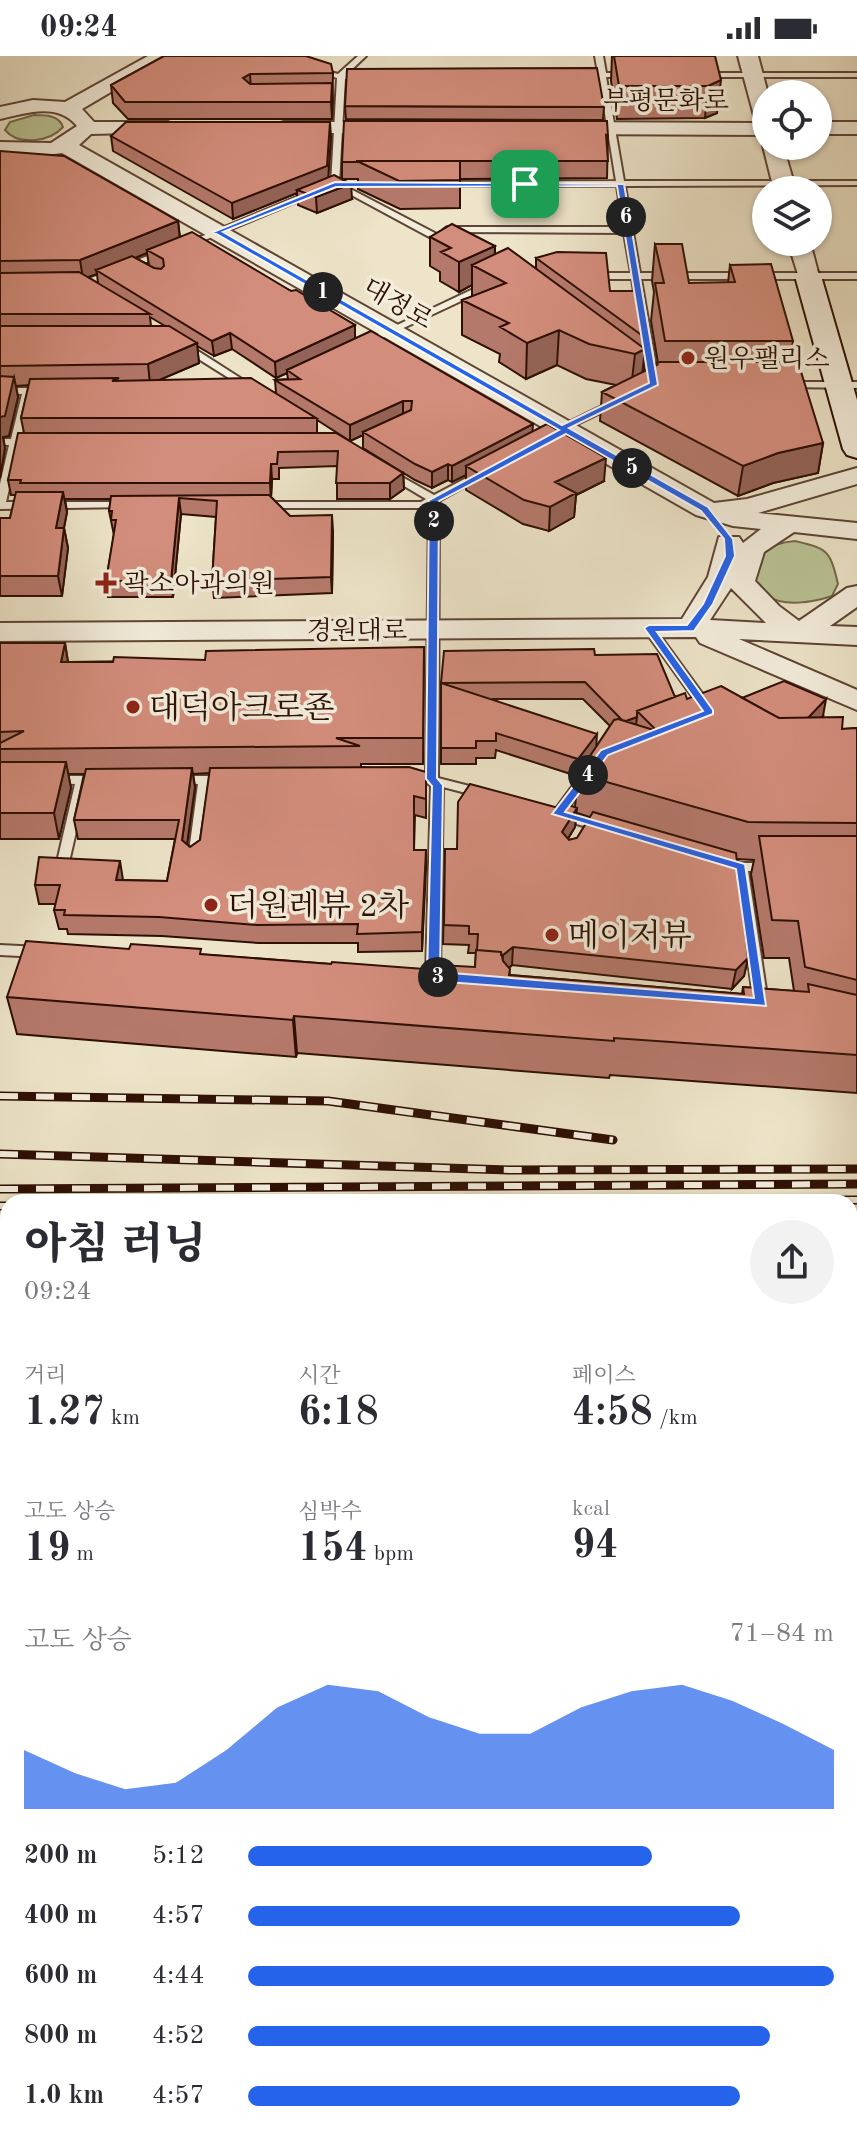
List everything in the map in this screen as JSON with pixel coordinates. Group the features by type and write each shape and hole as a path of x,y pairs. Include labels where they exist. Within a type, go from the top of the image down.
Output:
{"main road":[{"path":"808,276 848,385 857,449"}],"street":[{"path":"67,109 162,56"},
{"path":"1,111 48,105 67,109 84,119 86,128"},
{"path":"86,128 196,128"},
{"path":"0,148 20,151 64,145 79,137 86,128"},
{"path":"258,128 413,128"},
{"name":"부평문화로","path":"535,128 752,129"},
{"path":"832,128 857,128"},
{"name":"대정로","path":"64,145 390,330 560,432 705,509"},
{"path":"803,256 808,276"},
{"path":"705,509 748,507 857,476"},
{"path":"705,509 733,518 857,531"},
{"path":"705,509 728,539 730,556 708,604 690,628 857,701"},
{"path":"788,525 749,550 742,564 741,582 769,612 799,634 857,594"},
{"name":"경원대로","path":"0,632 690,628 857,636"}],"lane":[{"path":"335,184 341,77 362,56"},
{"path":"599,56 654,385"},
{"path":"693,75 750,66 857,75"},
{"path":"311,69 341,77 372,77"},
{"path":"572,75 648,75"},
{"path":"325,95 340,95"},
{"path":"832,184 857,183"},
{"path":"335,184 460,250"},
{"path":"71,285 85,285 335,184 367,184"},
{"path":"430,184 752,186"},
{"path":"423,231 628,230"},
{"path":"135,265 147,272"},
{"path":"572,276 857,276"},
{"path":"349,350 495,281"},
{"path":"85,285 98,293"},
{"path":"173,340 256,391"},
{"path":"642,376 654,385"},
{"path":"640,390 654,385 669,385"},
{"path":"777,385 848,385"},
{"path":"225,391 268,389"},
{"path":"0,391 57,391"},
{"path":"27,391 0,505 141,505"},
{"path":"560,432 627,397"},
{"path":"0,442 47,442"},
{"path":"373,463 434,500"},
{"path":"251,505 423,505 487,472"},
{"path":"418,975 440,977 437,785 432,779 434,500"},
{"path":"649,628 710,712 723,720"},
{"path":"696,717 710,712"},
{"path":"558,814 595,765"},
{"path":"417,779 432,779 502,798"},
{"path":"41,780 112,780"},
{"path":"63,862 82,780"},
{"path":"159,780 235,780"},
{"path":"194,859 205,780"},
{"path":"544,810 584,828 618,832"},
{"path":"710,858 741,867 784,867"},
{"path":"741,867 761,1003"},
{"path":"0,950 48,952"},
{"path":"746,1002 776,1007"}],"green space":[{"path":"34,115 55,118 63,127 50,136 34,140 18,138 5,130 10,122"},
{"path":"795,541 815,546 830,558 838,584 832,596 808,602 781,601 764,593 749,574 766,550"}],"building":[{"path":"164,56 306,56 331,64 333,73 250,74 243,78 250,84 332,83 331,102 125,102 111,85"},
{"path":"614,56 715,56 721,80 708,86 619,86"},
{"path":"597,68 604,107 345,106 347,69"},
{"path":"344,121 607,121 608,161 342,162"},
{"path":"126,122 330,122 327,166 232,203 111,136"},
{"path":"0,151 64,156 178,221 80,260 0,261"},
{"path":"357,161 460,161 460,180 399,181"},
{"path":"334,175 351,184 316,197 297,190"},
{"path":"452,224 495,246 459,262 441,252 451,248 430,237"},
{"path":"192,232 355,325 275,362 230,333 212,341 96,270 132,256 161,269 163,259 147,250"},
{"path":"655,244 682,244 689,283 735,282 730,265 771,264 793,341 665,341 655,283 664,283"},
{"path":"508,248 645,349 635,354 589,344 559,330 527,343 500,327 509,323 462,300 506,283 472,265"},
{"path":"557,252 606,253 610,291 639,291 647,339 536,258"},
{"path":"79,272 150,314 0,314 0,273"},
{"path":"0,326 169,326 197,343 148,364 0,366"},
{"path":"371,331 533,424 452,466 448,464 432,472 363,432 411,410 412,401 403,401 350,425 275,380 300,379 287,370"},
{"path":"660,362 798,362 823,443 778,453 743,466 602,392"},
{"path":"0,376 14,377 5,416 0,417"},
{"path":"119,378 112,381 251,378 316,418 21,418 30,379"},
{"path":"547,424 606,458 555,482 576,493 550,507 524,500 466,466"},
{"path":"18,433 336,433 403,473 390,483 336,483 338,451 278,452 277,464 271,464 270,483 20,483 21,480 8,480"},
{"path":"16,492 63,492 56,528 64,528 58,576 0,576 0,518 10,518"},
{"path":"269,495 290,516 332,515 331,577 212,581 217,501 179,498 171,581 106,581 116,520 111,520 112,511 109,511 111,496"},
{"path":"0,643 65,643 61,662 113,662 114,657 205,660 206,651 424,647 423,738 336,738 360,746 0,749 0,743 24,731 0,732"},
{"path":"594,649 595,655 657,654 675,697 637,711 637,717 626,721 585,682 441,683 444,651"},
{"path":"784,681 826,699 808,718 779,718 742,698"},
{"path":"441,683 597,734 578,759 496,733 496,741 476,741 476,748 441,748"},
{"path":"721,686 779,718 843,717 842,729 857,728 857,823 748,822 578,774 614,720 657,731 637,711 685,693 687,699"},
{"path":"0,762 66,762 54,813 0,813"},
{"path":"409,767 426,772 426,799 414,796 414,850 426,850 422,932 357,934 358,924 257,925 159,917 64,915 65,910 54,910 60,885 35,885 39,857 120,861 116,880 167,881 179,820 74,820 86,769 192,768 182,840 190,847 200,840 210,768"},
{"path":"470,784 566,810 569,805 577,808 562,832 569,840 577,838 593,812 736,853 748,958 736,970 513,947 503,955 501,952 477,950 478,934 469,934 469,926 444,925 445,849 457,849 458,802"},
{"path":"759,836 857,836 857,980 805,967 798,921 772,920"},
{"path":"26,941 129,949 131,944 201,949 200,954 437,970 439,965 475,967 476,950 501,952 503,961 510,969 509,975 744,994 743,987 809,992 808,984 857,995 857,1055 614,1038 614,1041 294,1016 293,1020 7,997"}],"railway":[{"path":"0,1096 328,1101 613,1140"},
{"path":"0,1154 509,1170 857,1169"},
{"path":"0,1189 857,1184"}],"place":[{"name":"원우팰리스","path":"688,358"},
{"name":"곽소아과의원","path":"106,583"},
{"name":"대덕아크로죤","path":"133,707"},
{"name":"더원레뷰 2차","path":"211,905"},
{"name":"메이저뷰","path":"552,935"}],"route":[{"path":"525,184 335,184 217,232 566,430 434,500 432,779 437,785 433,976 761,1003 741,867 558,814 604,753 710,712 649,628 690,628 708,604 730,556 728,539 705,509 562,428 640,390 654,385 620,184 525,184"}]}
